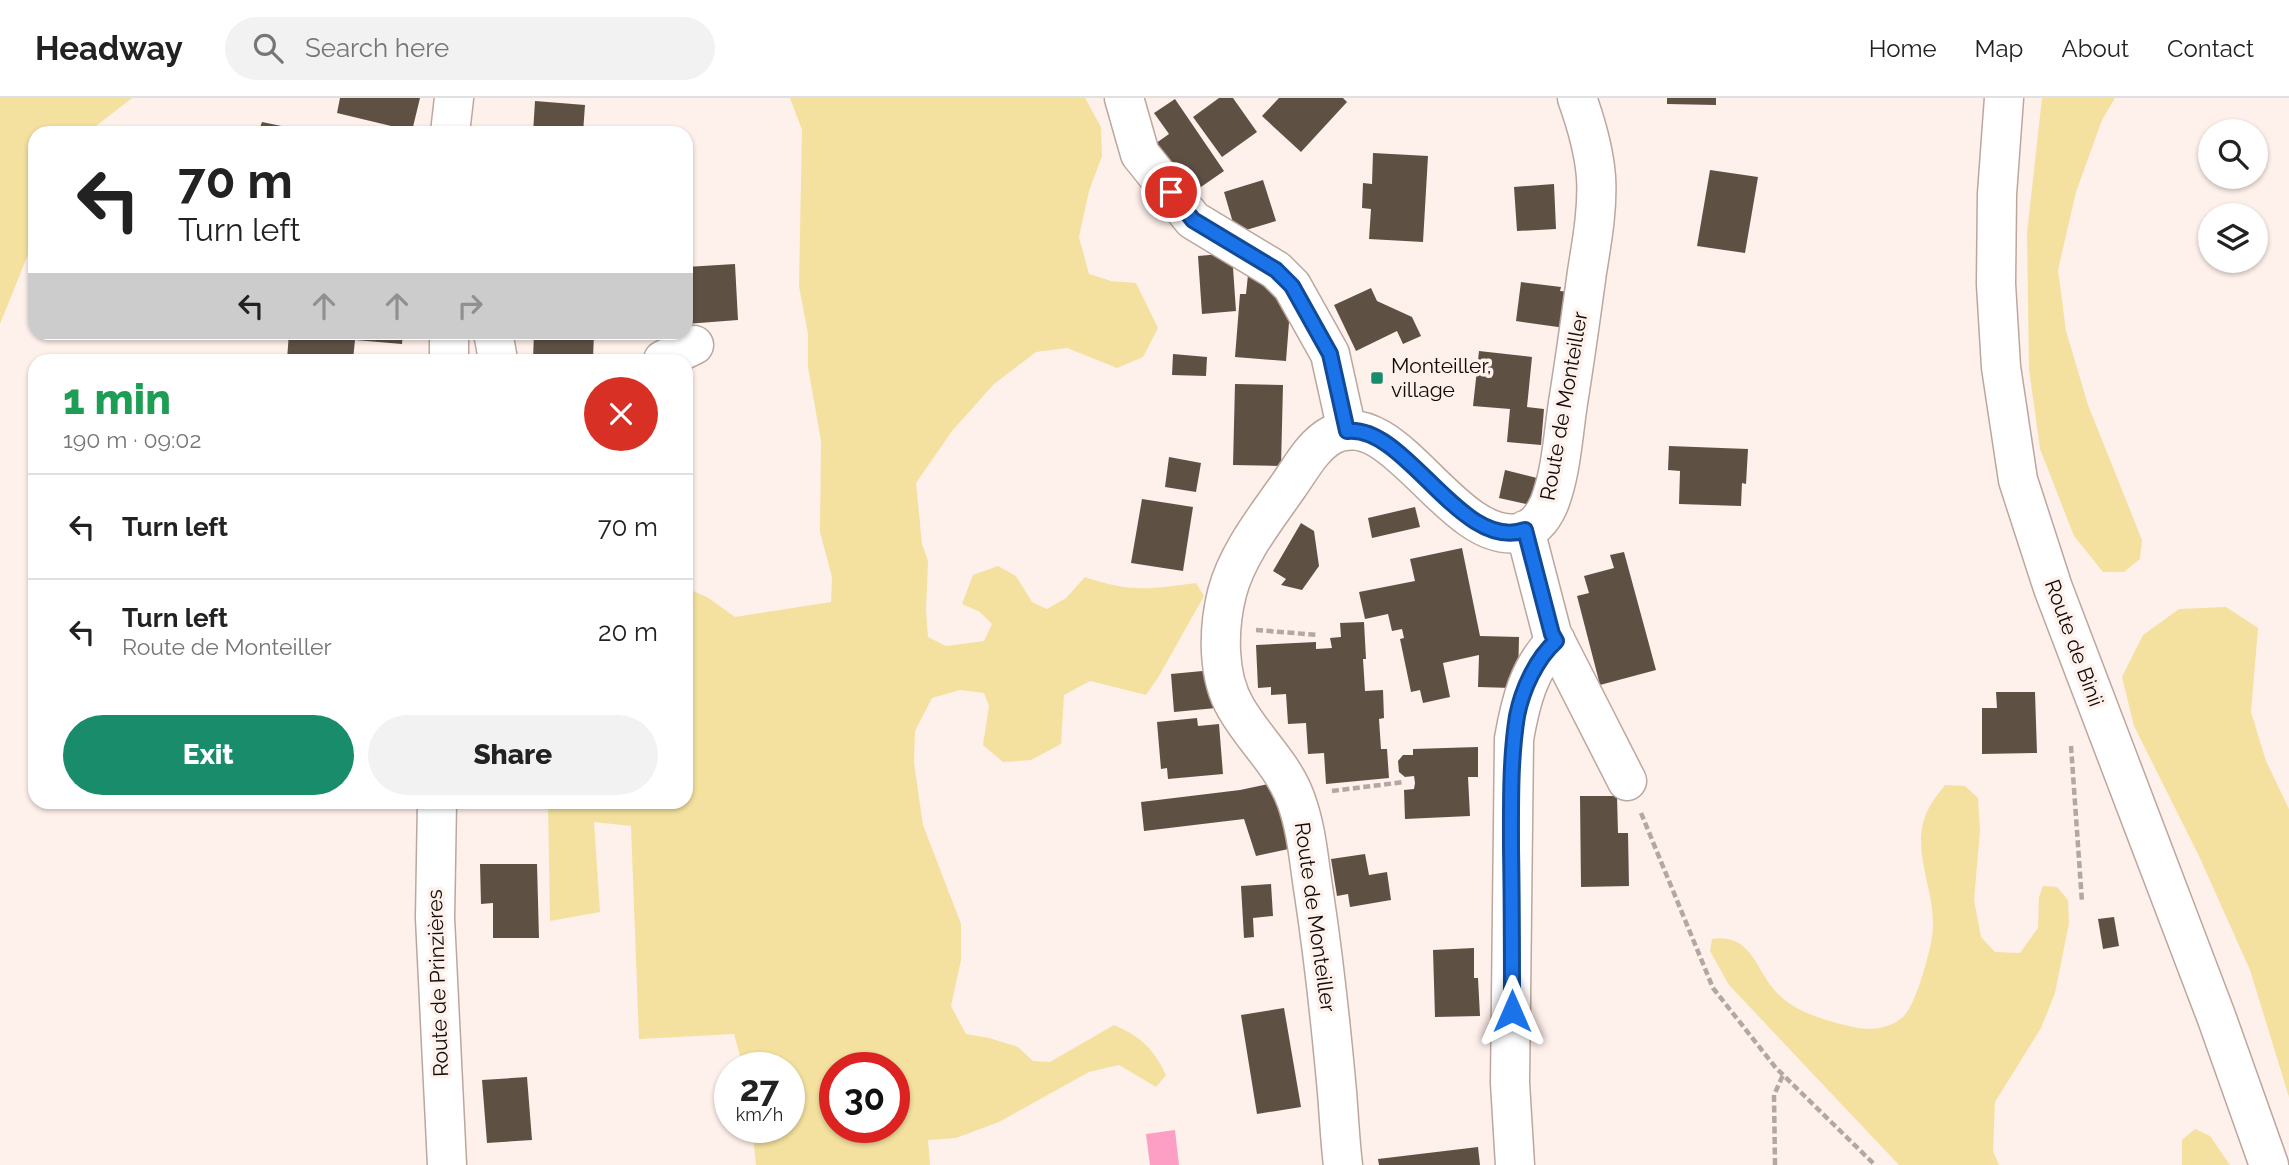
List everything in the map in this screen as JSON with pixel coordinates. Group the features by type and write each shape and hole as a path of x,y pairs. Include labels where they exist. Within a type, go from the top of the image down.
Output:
{"street":[{"path":"451,126 454,98"},
{"path":"1124,98 1139,154 1193,220 1276,270 1292,286 1330,354 1347,431 1364,432 1387,445 1477,522 1499,532 1525,530 1552,634 1628,781"},
{"name":"Route de Monteiller","path":"1525,530 1532,527 1544,514 1554,488 1594,224 1596,176 1577,98"},
{"name":"Route de Binii","path":"2004,98 1997,194 1996,284 2001,367 2018,480 2037,545 2216,1016 2269,1165"},
{"name":"Route de Monteiller","path":"1343,1165 1323,956 1306,838 1296,799 1282,770 1240,714 1229,693 1222,658 1227,592 1234,573 1263,524 1320,444 1332,435 1347,431"},
{"path":"1516,1165 1510,1083 1514,739 1518,714 1529,681 1547,649 1556,641"},
{"name":"Route de Prinzières","path":"437,809 434,881 436,985 447,1165"}],"path":[{"path":"1223,625 1318,635"},
{"path":"2071,742 2082,902"},
{"path":"1628,781 1713,988 1783,1075 1875,1165"},
{"path":"1296,799 1320,793 1404,782"},
{"path":"1775,1165 1774,1095 1776,1085 1783,1075"}],"shaded area":[{"path":"0,98 132,98 96,126 28,126 28,254 0,324"},
{"path":"790,98 1085,98 1101,127 1102,156 1089,191 1079,237 1089,274 1111,281 1136,283 1158,328 1143,357 1117,368 1067,348 1036,352 994,384 952,431 916,483 922,544 928,561 928,637 946,646 984,641 992,624 980,612 962,604 973,575 998,566 1016,576 1032,602 1047,609 1066,598 1085,577 1128,588 1196,583 1204,596 1146,695 1090,681 1064,695 1061,744 1031,760 1003,762 983,745 989,706 984,693 960,690 932,698 915,731 914,763 923,825 961,924 961,960 951,1006 966,1034 1018,1047 1033,1061 1050,1062 1114,1025 1145,1044 1166,1075 1156,1087 1119,1065 1089,1072 999,1122 956,1138 928,1140 930,1165 756,1165 754,1143 805,1143 805,1052 739,1052 734,1034 639,1039 631,826 594,822 600,912 550,921 548,809 693,809 693,591 707,597 735,617 831,602 832,577 820,532 821,441 808,367 808,334 799,286 802,130"},
{"path":"2042,98 2115,98 2102,120 2076,192 2058,270 2066,331 2088,405 2142,540 2140,559 2124,572 2103,572 2074,536 2040,449 2029,369 2027,233"},
{"path":"2226,607 2258,628 2251,712 2266,761 2289,809 2289,1097 2250,970 2199,856 2134,726 2122,677 2143,635 2179,609"},
{"path":"1945,785 1965,786 1978,798 1980,831 1974,900 1981,937 1995,952 2020,953 2038,928 2039,897 2043,886 2057,887 2068,900 2069,923 2055,993 2041,1028 1995,1102 1993,1151 1999,1165 1899,1165 1729,985 1710,951 1712,939 1725,939 1744,947 1777,993 1793,1006 1812,1015 1866,1029 1879,1028 1898,1021 1913,1001 1930,947 1933,916 1921,837 1928,809"},
{"path":"2195,1129 2210,1136 2230,1165 2182,1165 2182,1140"},
{"path":"1175,1130 1179,1165 1150,1165 1146,1134"}],"building":[{"path":"340,98 420,98 413,126 391,126 337,113"},
{"path":"1219,98 1233,98 1257,132 1222,157 1193,117"},
{"path":"1279,98 1343,98 1347,102 1301,152 1262,116"},
{"path":"1667,98 1716,98 1716,105 1667,104"},
{"path":"1175,99 1224,171 1198,189 1189,176 1178,184 1152,146 1169,134 1154,113"},
{"path":"535,101 585,105 584,126 533,126"},
{"path":"262,122 281,126 261,126"},
{"path":"1373,153 1428,156 1423,242 1369,239 1371,209 1362,208 1363,183 1372,184"},
{"path":"1710,170 1758,177 1745,253 1697,246"},
{"path":"1263,180 1276,221 1236,233 1224,192"},
{"path":"1554,184 1556,229 1517,231 1514,187"},
{"path":"1232,253 1236,311 1202,314 1198,256"},
{"path":"735,264 738,320 693,323 693,267"},
{"path":"1248,275 1291,297 1286,361 1235,357 1240,294 1246,294"},
{"path":"1521,282 1561,287 1560,291 1570,292 1565,328 1516,321"},
{"path":"1371,288 1377,301 1412,317 1421,336 1403,344 1397,331 1356,351 1334,305"},
{"path":"288,340 355,340 354,354 287,354"},
{"path":"355,340 402,340 402,344"},
{"path":"534,340 594,340 593,354 533,354"},
{"path":"1479,351 1532,357 1527,407 1544,409 1541,445 1507,442 1510,409 1473,406"},
{"path":"1173,354 1207,357 1206,376 1172,375"},
{"path":"1235,384 1283,385 1281,466 1233,465"},
{"path":"1669,446 1748,449 1746,484 1742,483 1741,506 1679,504 1680,471 1668,470"},
{"path":"1169,457 1201,463 1196,492 1165,487"},
{"path":"1505,470 1537,478 1531,505 1499,498"},
{"path":"1142,499 1193,507 1183,571 1131,563"},
{"path":"1415,507 1420,527 1372,538 1368,518"},
{"path":"1301,523 1314,531 1319,566 1302,590 1281,585 1286,579 1273,571"},
{"path":"1462,548 1480,636 1519,637 1518,681 1512,688 1478,687 1479,655 1443,663 1450,697 1423,703 1420,690 1411,692 1400,639 1404,638 1402,629 1392,631 1388,614 1365,619 1359,592 1415,581 1410,559"},
{"path":"1624,552 1656,670 1600,685 1577,596 1589,593 1584,576 1614,568 1610,555"},
{"path":"1364,622 1365,691 1383,690 1384,718 1379,719 1381,749 1387,749 1389,778 1326,784 1324,753 1308,754 1306,723 1288,724 1286,694 1271,695 1271,687 1258,688 1256,645 1316,642 1316,649 1332,648 1330,638 1341,637 1340,623"},
{"path":"1213,670 1216,708 1174,712 1171,674"},
{"path":"1996,692 2035,692 2037,753 1982,754 1982,708 1997,708"},
{"path":"1197,718 1198,726 1219,724 1223,774 1168,779 1167,768 1161,769 1157,722"},
{"path":"1478,747 1478,777 1468,777 1470,816 1405,819 1404,790 1414,789 1415,783 1414,776 1405,777 1399,772 1398,761 1403,755 1413,755 1413,749"},
{"path":"1273,783 1293,848 1256,856 1244,819 1144,831 1141,802 1240,790"},
{"path":"1580,796 1617,796 1618,833 1628,833 1629,886 1581,887"},
{"path":"1365,854 1369,875 1387,872 1391,900 1350,907 1348,894 1337,896 1331,859"},
{"path":"480,864 537,864 539,938 493,938 493,903 481,904"},
{"path":"1271,884 1273,916 1253,918 1254,937 1244,938 1241,886"},
{"path":"2114,917 2119,946 2103,949 2098,919"},
{"path":"1474,948 1474,978 1478,978 1480,1016 1435,1017 1433,950"},
{"path":"1284,1008 1301,1107 1257,1114 1241,1015"},
{"path":"527,1077 532,1140 487,1143 482,1080"},
{"path":"1478,1147 1480,1165 1379,1165 1378,1159"}],"place":[{"name":"Monteiller, village","path":"1377,378"}],"route":[{"path":"1171,192 1193,220 1276,270 1292,286 1330,354 1347,431 1364,432 1387,445 1477,522 1499,532 1525,530 1556,641 1547,649 1529,681 1518,714 1514,739 1511,828 1512,1011"}]}
